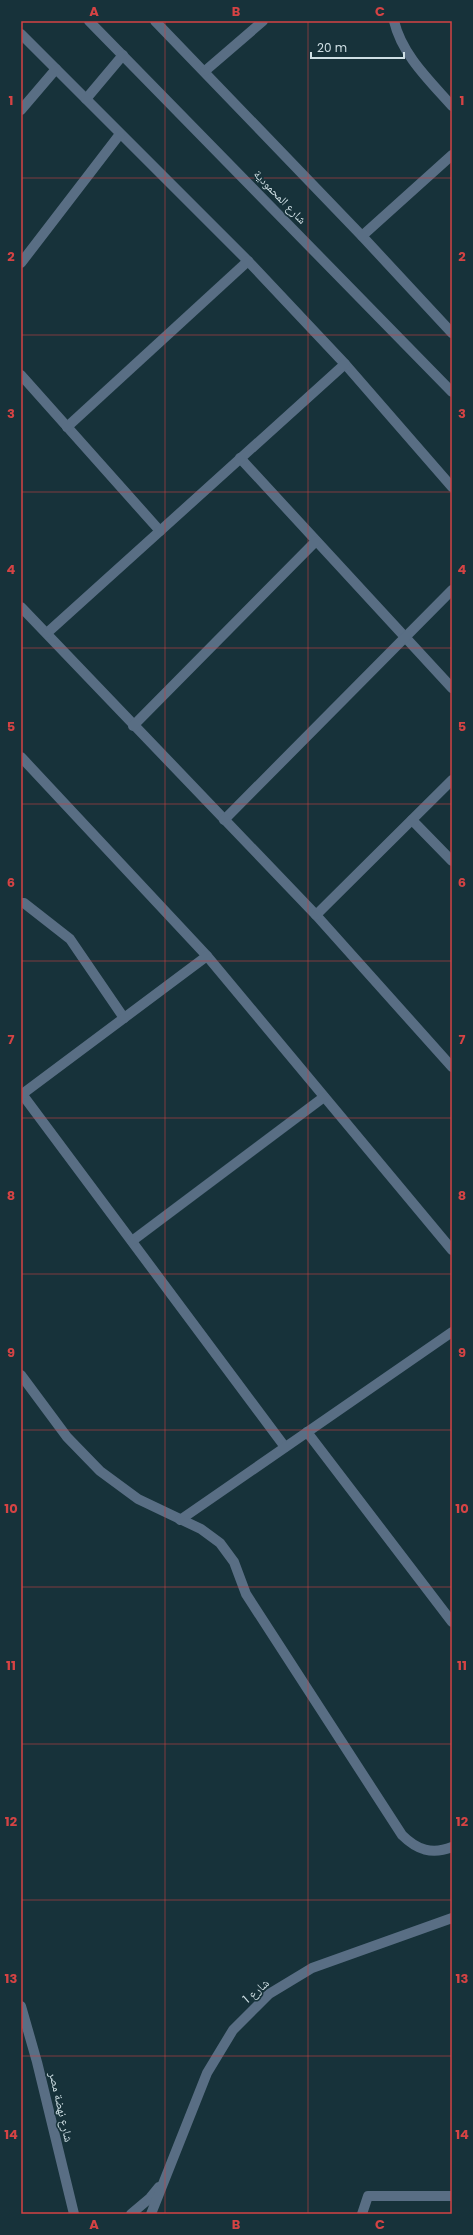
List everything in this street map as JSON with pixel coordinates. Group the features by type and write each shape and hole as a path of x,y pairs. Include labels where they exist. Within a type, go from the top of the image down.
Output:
{"street":[{"name":"شارع المحمودية","path":"88,21 452,392"},
{"path":"155,21 205,71 452,333"},
{"path":"205,71 263,21"},
{"path":"394,21 404,45 415,64 452,106"},
{"path":"21,34 248,262 345,364 452,487"},
{"path":"86,99 123,55"},
{"path":"21,110 56,69"},
{"path":"21,263 120,134"},
{"path":"362,236 452,155"},
{"path":"67,427 248,262"},
{"path":"47,633 345,364"},
{"path":"21,375 160,531"},
{"path":"240,458 452,688"},
{"path":"133,726 316,541"},
{"path":"224,820 452,590"},
{"path":"21,607 133,726 316,915 452,1067"},
{"path":"21,757 207,956 452,1250"},
{"path":"316,915 452,780"},
{"path":"412,820 452,862"},
{"path":"21,903 24,903 70,938 124,1018"},
{"path":"207,956 22,1095 285,1447"},
{"path":"132,1241 324,1097"},
{"path":"180,1520 452,1332"},
{"path":"21,1375 67,1437 100,1471 138,1499 201,1529 220,1543 234,1562 246,1594 402,1835 412,1845 424,1851 438,1852 452,1847"},
{"path":"307,1432 452,1622"},
{"name":"شارع 1","path":"151,2214 208,2073 233,2030 269,1994 312,1968 452,1918"},
{"name":"شارع نهضة مصر","path":"21,2006 37,2062 74,2214"},
{"name":"شارع 1","path":"131,2214 150,2198 165,2179"},
{"path":"362,2214 368,2196 452,2196"}]}
